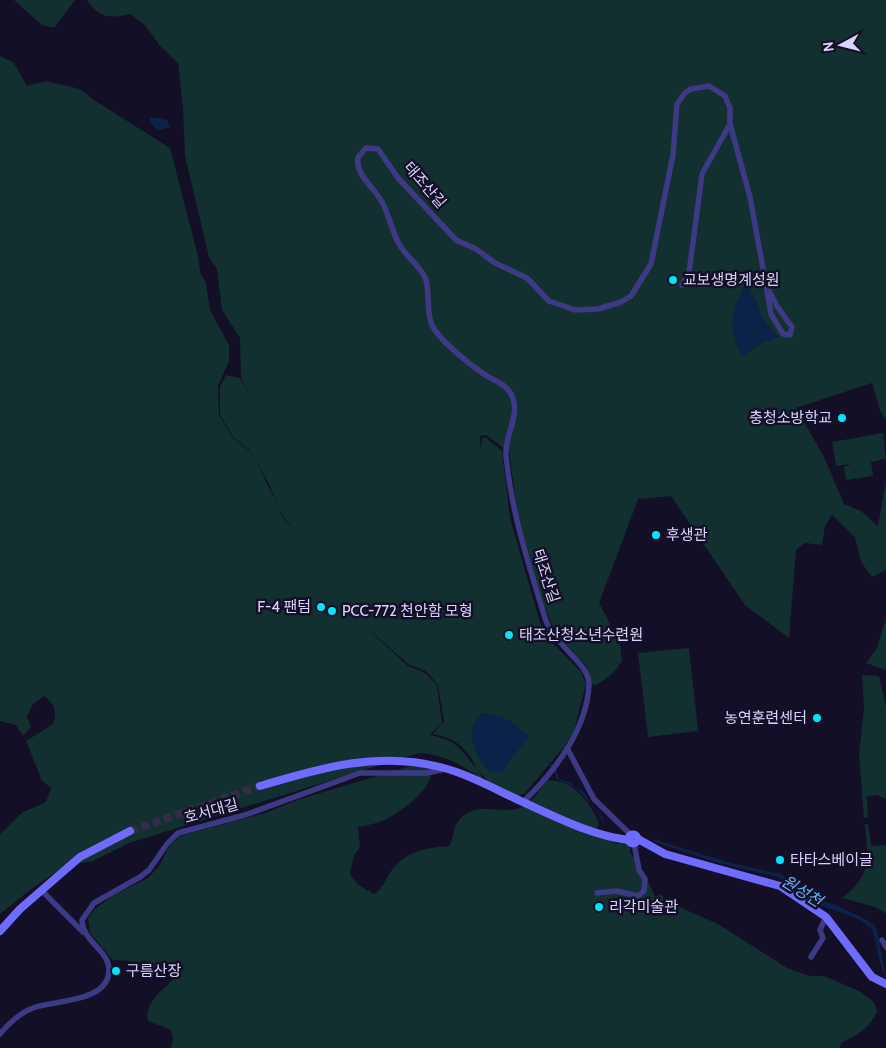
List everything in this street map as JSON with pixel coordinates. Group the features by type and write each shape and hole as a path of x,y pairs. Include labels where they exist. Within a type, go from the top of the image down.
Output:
{"street":[{"name":"태조산길","path":"567,748 584,713 589,691 588,677 584,669 549,630 520,540 509,482 506,450 514,417 514,402 506,387 482,373 461,356 432,325 424,274 399,244 382,202 358,168 358,157 366,148 378,149 398,178 432,212 447,232 495,263 527,278 549,301 575,310 598,309 621,302 631,296 651,264 663,215 673,155 677,104 685,93 701,86 710,86 725,96 730,108 730,124"},
{"path":"682,285 688,273 702,174 730,124"},
{"path":"730,124 750,197 771,314 783,334 790,335 792,327 777,306 766,285"},
{"path":"526,799 567,748 594,799 633,839 639,870 646,879 644,891 638,896 616,891 597,893"},
{"path":"260,786 336,764 367,760 425,763 448,769 566,821 633,839 665,854 780,886 826,917 872,978 886,984"},
{"name":"호서대길","path":"84,933 82,920 94,903 140,877 152,866 167,844 178,833 245,815 360,773 427,773 448,769"},
{"path":"0,931 40,890 80,857 130,831"},
{"path":"0,1033 28,1010 78,999 97,989 108,976 109,966 103,955 84,933 40,890"},
{"path":"811,957 823,938 820,930 826,917"},
{"path":"882,940 886,947"}],"green space":[{"path":"14,0 75,0 54,28 42,25"},
{"path":"87,0 886,0 886,419 881,413 872,383 796,408 824,457 844,504 861,511 878,526 886,480 886,570 872,577 861,562 855,537 832,515 825,526 822,545 805,543 796,550 789,638 745,605 671,496 638,499 599,603 620,643 622,661 610,676 593,686 586,666 555,632 543,603 519,523 509,452 486,435 480,436 481,452 482,438 485,437 502,451 510,518 543,633 581,672 586,684 574,731 563,748 525,793 513,798 501,796 478,770 484,780 446,758 419,753 129,843 93,861 67,865 31,889 0,914 0,834 23,812 46,802 51,788 42,781 26,741 53,724 55,715 53,705 44,696 32,705 27,717 31,727 23,736 16,725 0,721 0,56 14,63 27,86 46,81 80,89 94,100 170,148 198,256 200,272 206,283 210,310 229,345 229,361 218,386 219,415 233,438 251,452 255,459 251,451 233,437 220,415 220,387 226,375 240,378 250,394 241,378 240,338 222,310 217,269 209,257 185,156 183,107 178,63 160,46 145,25 130,14 106,16 91,6","holes":["745,285 757,303 761,317 778,337 761,343 742,357","359,621 408,664 426,671 438,685 444,721 433,734 448,738 460,745 477,769 457,746 439,737 430,735 442,723 437,685 425,673 408,666"]},
{"path":"883,433 886,459 871,462 873,476 846,480 844,467 851,464 836,466 832,442"},
{"path":"886,618 886,670 866,663 877,648"},
{"path":"689,648 698,731 648,737 638,653"},
{"path":"862,675 879,676 886,706 886,799 877,795 867,796 868,817 864,818 859,754 864,709"},
{"path":"421,763 431,765 431,773 429,782 416,798 399,812 382,821 358,827 360,847 354,856 350,873 357,883 370,892 374,894 379,890 390,873 408,855 432,848 449,846 457,822 466,814 480,809 509,810 521,808 533,798 547,781 556,781 564,783 580,794 592,809 599,825 593,834 595,837 606,835 617,844 621,842 631,844 630,852 635,859 636,868 646,876 655,897 662,894 666,907 677,906 718,924 787,968 809,976 824,976 859,991 874,1002 877,1011 874,1017 863,1030 841,1043 840,1048 171,1048 173,1038 171,1030 148,1021 147,1014 151,1003 173,979 152,966 130,961 113,960 90,933 88,918 95,909 114,895 148,878 160,865 168,848 180,836 265,813 300,799"},
{"path":"865,824 868,824 871,846 886,845 886,913 875,907 842,898 852,889 864,873 867,856"}],"water":[{"path":"150,117 166,119 171,127 158,131 149,121"},
{"path":"745,284 757,303 761,317 778,337 761,343 742,357 734,337 733,320 736,303"},
{"path":"481,713 502,717 529,736 501,773 490,772 480,759 473,744 473,727"},
{"path":"547,760 556,769 559,779 570,782 577,789 583,791 592,806 574,787 556,778 554,770 546,762"},
{"path":"594,808 603,818 603,823"},
{"name":"원성천","path":"654,839 727,862 781,874 819,900 836,905 867,920 875,926 878,934 886,979 880,963 873,930 858,919 814,903 778,877 722,864 660,844 653,841"}],"tunnel":[{"path":"130,831 260,786"}],"place":[{"name":"교보생명계성원","path":"673,280"},
{"name":"충청소방학교","path":"842,418"},
{"name":"후생관","path":"656,535"},
{"name":"F-4 팬텀","path":"321,607"},
{"name":"PCC-772 천안함 모형","path":"332,611"},
{"name":"태조산청소년수련원","path":"509,635"},
{"name":"농연훈련센터","path":"817,718"},
{"name":"타타스베이글","path":"780,860"},
{"name":"리각미술관","path":"599,907"},
{"name":"구름산장","path":"116,971"}]}
